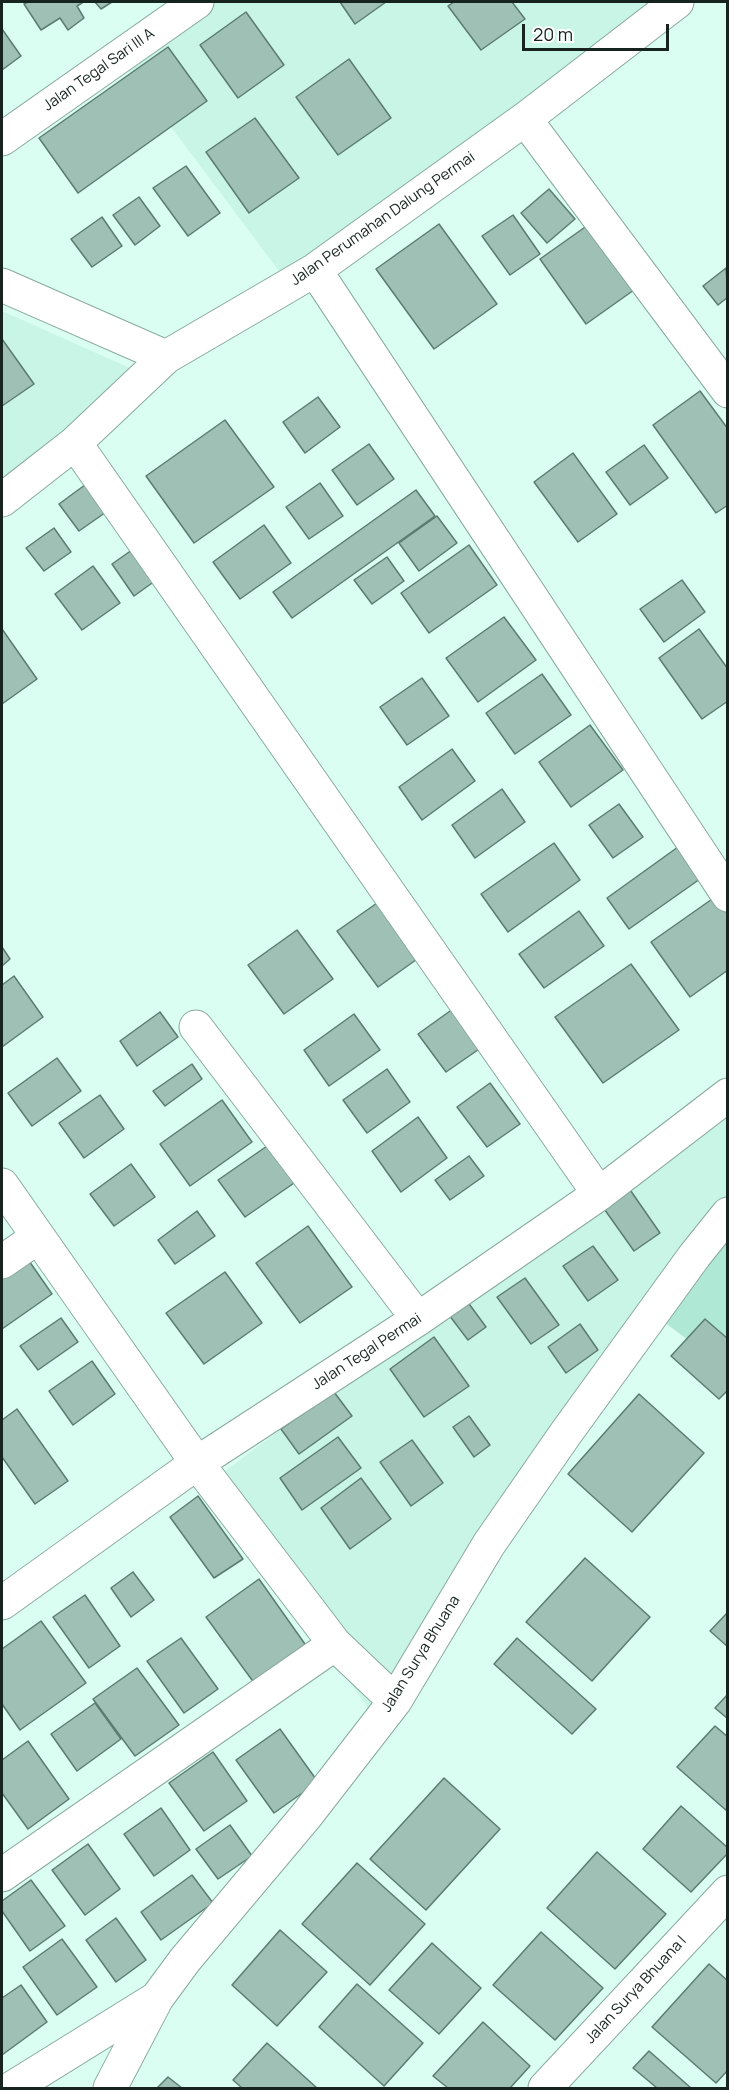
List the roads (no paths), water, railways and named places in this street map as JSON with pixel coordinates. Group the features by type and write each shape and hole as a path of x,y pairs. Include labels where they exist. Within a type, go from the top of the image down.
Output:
{"street":[{"name":"Jalan Tegal Sari III A","path":"2,139 196,2"},
{"name":"Jalan Perumahan Dalung Permai","path":"2,500 75,443 166,357 315,270 525,119 677,2"},
{"path":"525,119 728,390"},
{"path":"315,270 728,895"},
{"path":"2,285 166,357"},
{"path":"75,443 599,1194"},
{"path":"196,1027 418,1319"},
{"name":"Jalan Tegal Permai","path":"2,1603 197,1463 418,1319 599,1194 728,1095"},
{"path":"2,1185 197,1463 335,1644 394,1701"},
{"name":"Jalan Surya Bhuana","path":"110,2088 157,1998 185,1960 306,1816 394,1701 489,1544 566,1433 695,1255 728,1214"},
{"path":"2,1262 38,1237"},
{"path":"2,1875 335,1644"},
{"name":"Jalan Surya Bhuana I","path":"545,2088 728,1892"},
{"path":"12,2088 157,1998"}]}
